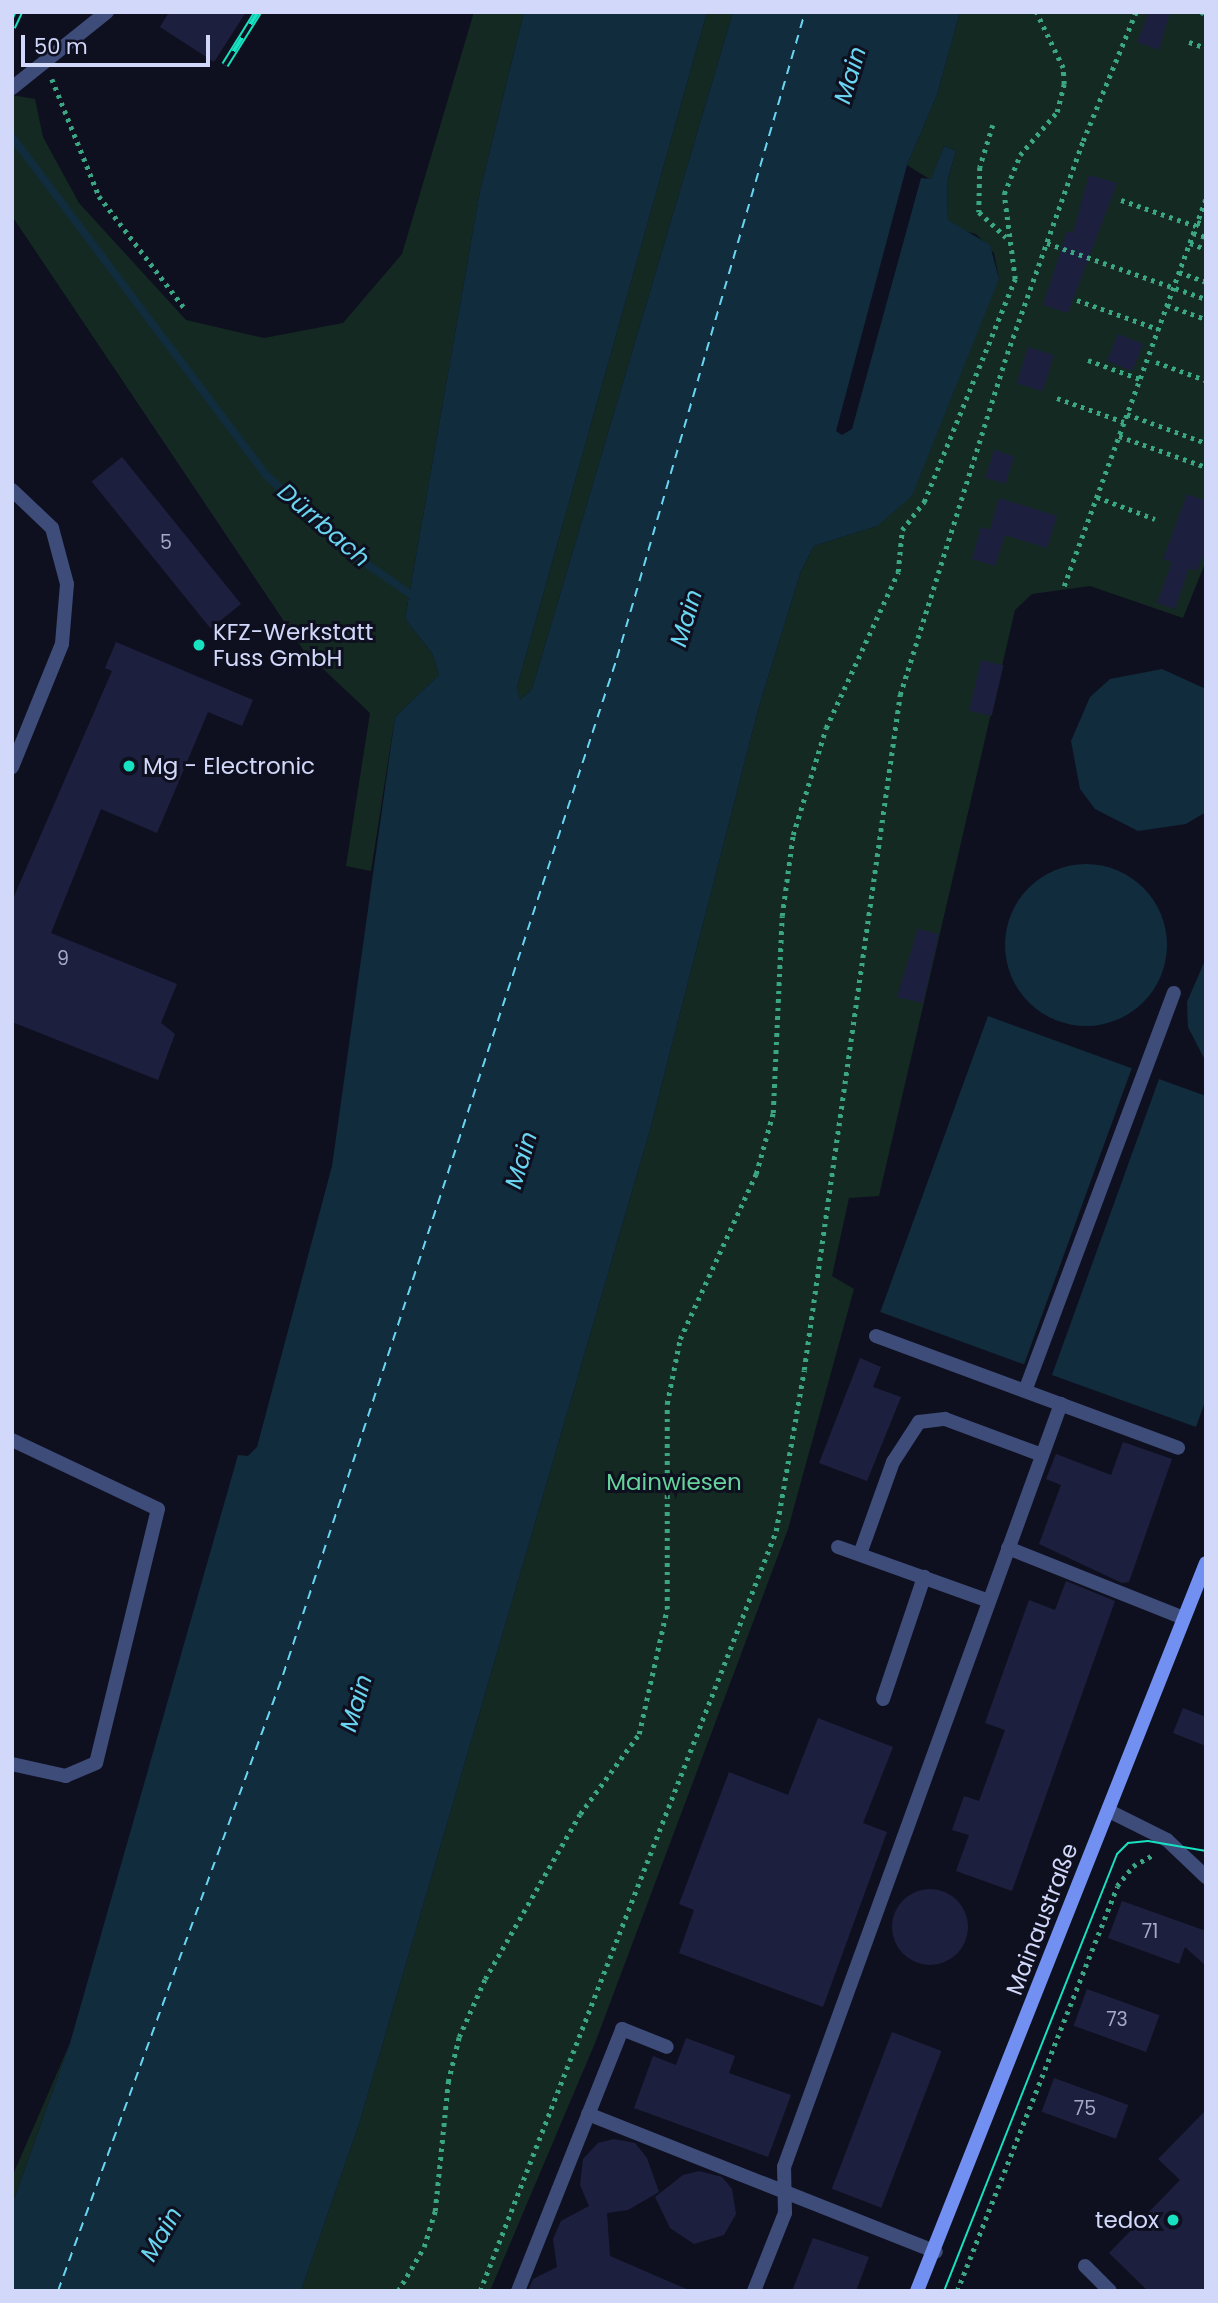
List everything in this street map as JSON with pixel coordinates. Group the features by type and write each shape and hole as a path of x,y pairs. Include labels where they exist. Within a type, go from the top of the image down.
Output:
{"main road":[{"name":"Mainaustraße","path":"917,2291 936,2252 1206,1563"}],"street":[{"path":"12,88 43,58 107,12"},
{"path":"12,491 52,528 67,584 62,644 12,767"},
{"path":"1024,1391 1174,993"},
{"path":"876,1336 1178,1448"},
{"path":"754,2291 785,2213 784,2167 1061,1404"},
{"path":"860,1554 893,1462 919,1422 945,1419 1042,1455"},
{"path":"12,1440 158,1509 96,1763 66,1776 12,1764"},
{"path":"838,1547 989,1601"},
{"path":"1009,1548 1184,1618"},
{"path":"883,1699 925,1577"},
{"path":"1108,1811 1181,1852 1206,1877"},
{"path":"518,2291 622,2029 667,2047"},
{"path":"588,2114 783,2188 936,2252"},
{"path":"1085,2266 1110,2291"}],"path":[{"path":"398,2291 424,2247 435,2211 447,2081 459,2037 485,1979 580,1814 639,1734 667,1609 667,1404 680,1339 757,1174 773,1113 782,916 793,835 826,728 898,572 902,530 923,502 1015,279 1003,205 1011,172 1057,112 1064,83 1063,68 1036,12"},
{"path":"480,2291 776,1531 804,1370 900,695 1007,354 1136,12"},
{"path":"1189,42 1206,48"},
{"path":"43,58 99,196 185,309"},
{"path":"993,125 980,167 978,212 1008,241"},
{"path":"1064,586 1206,198"},
{"path":"1121,200 1206,225"},
{"path":"1193,233 1206,237"},
{"path":"1047,243 1206,299"},
{"path":"1189,243 1206,249"},
{"path":"1179,272 1206,282"},
{"path":"1077,300 1158,329"},
{"path":"1167,305 1203,318"},
{"path":"1088,360 1140,379"},
{"path":"1156,362 1205,380"},
{"path":"1057,398 1124,422"},
{"path":"1127,414 1206,443"},
{"path":"1119,436 1206,467"},
{"path":"1097,497 1155,519"},
{"path":"957,2291 1117,1886 1133,1866 1155,1854 1181,1852"}],"green space":[{"path":"474,12 524,12 480,191 405,619 432,653 439,675 395,717 371,871 346,866 370,713 304,651 12,216 12,95 35,99 43,137 79,203 186,320 264,338 343,323 402,254"},
{"path":"707,12 733,12 532,689 520,700 515,694"},
{"name":"Mainwiesen","path":"960,12 1206,12 1206,561 1183,618 1090,586 1032,594 1015,610 879,1196 849,1198 832,1276 854,1289 788,1529 595,2043 490,2291 301,2291 360,2121 650,1130 758,710 801,571 814,546 877,526 999,279 994,253 976,234 954,228 948,220 947,182 956,151 944,146 931,180 907,165 937,95"},
{"path":"70,2043 12,2205 12,2177"}],"water":[{"name":"Main","path":"524,12 707,12 517,687 520,700 532,689 733,12 960,12 937,95 907,165 836,431 842,435 852,429 921,178 931,179 944,146 956,151 947,182 948,220 990,245 999,279 912,496 877,526 814,546 801,571 758,710 650,1130 360,2121 301,2291 12,2291 12,2205 70,2043 238,1455 248,1456 257,1447 332,1166 395,717 439,675 432,653 405,619 480,191"},
{"path":"1162,669 1206,689 1206,812 1186,824 1138,831 1095,809 1080,789 1071,741 1090,697 1110,679"},
{"path":"1086,864 1117,870 1143,888 1161,914 1167,945 1161,976 1143,1002 1117,1020 1086,1026 1055,1020 1029,1002 1011,976 1005,945 1011,914 1029,888 1055,870"},
{"path":"1206,958 1206,1062 1188,1027 1187,1002"},
{"path":"988,1016 1132,1068 1024,1364 880,1312"},
{"path":"1159,1079 1206,1096 1206,1399 1196,1427 1052,1375"}],"building":[{"path":"169,12 246,12 214,62 160,27"},
{"path":"1149,12 1170,12 1159,50 1137,42"},
{"path":"1089,175 1117,183 1068,313 1043,305 1067,231 1073,233"},
{"path":"1118,334 1143,344 1132,371 1107,361"},
{"path":"1028,347 1054,355 1043,391 1017,383"},
{"path":"994,450 1014,456 1006,484 986,478"},
{"path":"122,457 241,604 211,628 92,482"},
{"path":"1187,494 1206,501 1206,547 1197,571 1189,568 1175,609 1157,603 1172,562 1163,559"},
{"path":"999,498 1057,516 1047,548 1005,535 995,566 972,559 981,527 990,530"},
{"path":"116,642 253,700 242,726 208,712 157,833 101,809 51,933 177,984 161,1023 175,1034 158,1080 12,1022 12,901 112,671 105,668"},
{"path":"981,660 1003,665 992,716 969,711"},
{"path":"918,929 939,934 923,1003 897,997"},
{"path":"860,1358 881,1367 873,1387 901,1397 867,1481 819,1463"},
{"path":"1123,1442 1172,1459 1129,1582 1122,1583 1039,1544 1061,1485 1046,1479 1056,1454 1111,1475"},
{"path":"1066,1581 1115,1601 1012,1891 956,1871 969,1835 952,1830 964,1796 979,1801 1005,1730 985,1723 1029,1600 1055,1610"},
{"path":"1183,1708 1206,1717 1206,1746 1173,1733"},
{"path":"818,1718 893,1747 863,1823 887,1832 823,2007 679,1953 694,1910 679,1904 729,1772 788,1795"},
{"path":"930,1889 944,1892 957,1900 965,1913 968,1927 965,1941 957,1954 944,1962 930,1965 916,1962 903,1954 895,1941 892,1927 895,1913 903,1900 916,1892"},
{"path":"1122,1901 1206,1931 1206,1966 1185,1947 1179,1964 1108,1938"},
{"path":"1087,1989 1159,2015 1146,2052 1074,2026"},
{"path":"892,2032 941,2051 881,2208 832,2189"},
{"path":"686,2038 735,2056 729,2073 791,2095 768,2157 634,2108 653,2056 676,2065"},
{"path":"1054,2078 1128,2105 1116,2139 1042,2112"},
{"name":"tedox","path":"1206,2110 1206,2291 1148,2291 1109,2253 1180,2180 1158,2159"},
{"path":"614,2139 635,2143 647,2158 659,2192 628,2210 607,2213 610,2256 691,2291 528,2291 533,2279 557,2267 553,2239 561,2221 589,2206 580,2185 583,2159 598,2143"},
{"path":"699,2171 722,2177 732,2189 736,2214 724,2235 694,2244 670,2228 655,2197 683,2175"},
{"path":"813,2238 869,2257 856,2291 792,2291"}],"waterway":[{"name":"Dürrbach","path":"13,138 265,474 351,553 419,600"}],"ferry route":[{"path":"58,2291 283,1675 617,658 805,12"}],"tram line":[{"path":"944,2291 1117,1854 1128,1843 1148,1841 1206,1851"}],"railway":[{"path":"12,27 19,12"},
{"path":"225,65 258,12"}],"place":[{"name":"KFZ-Werkstatt Fuss GmbH","path":"199,645"},
{"name":"Mg - Electronic","path":"129,766"},
{"name":"tedox","path":"1173,2220"}]}
